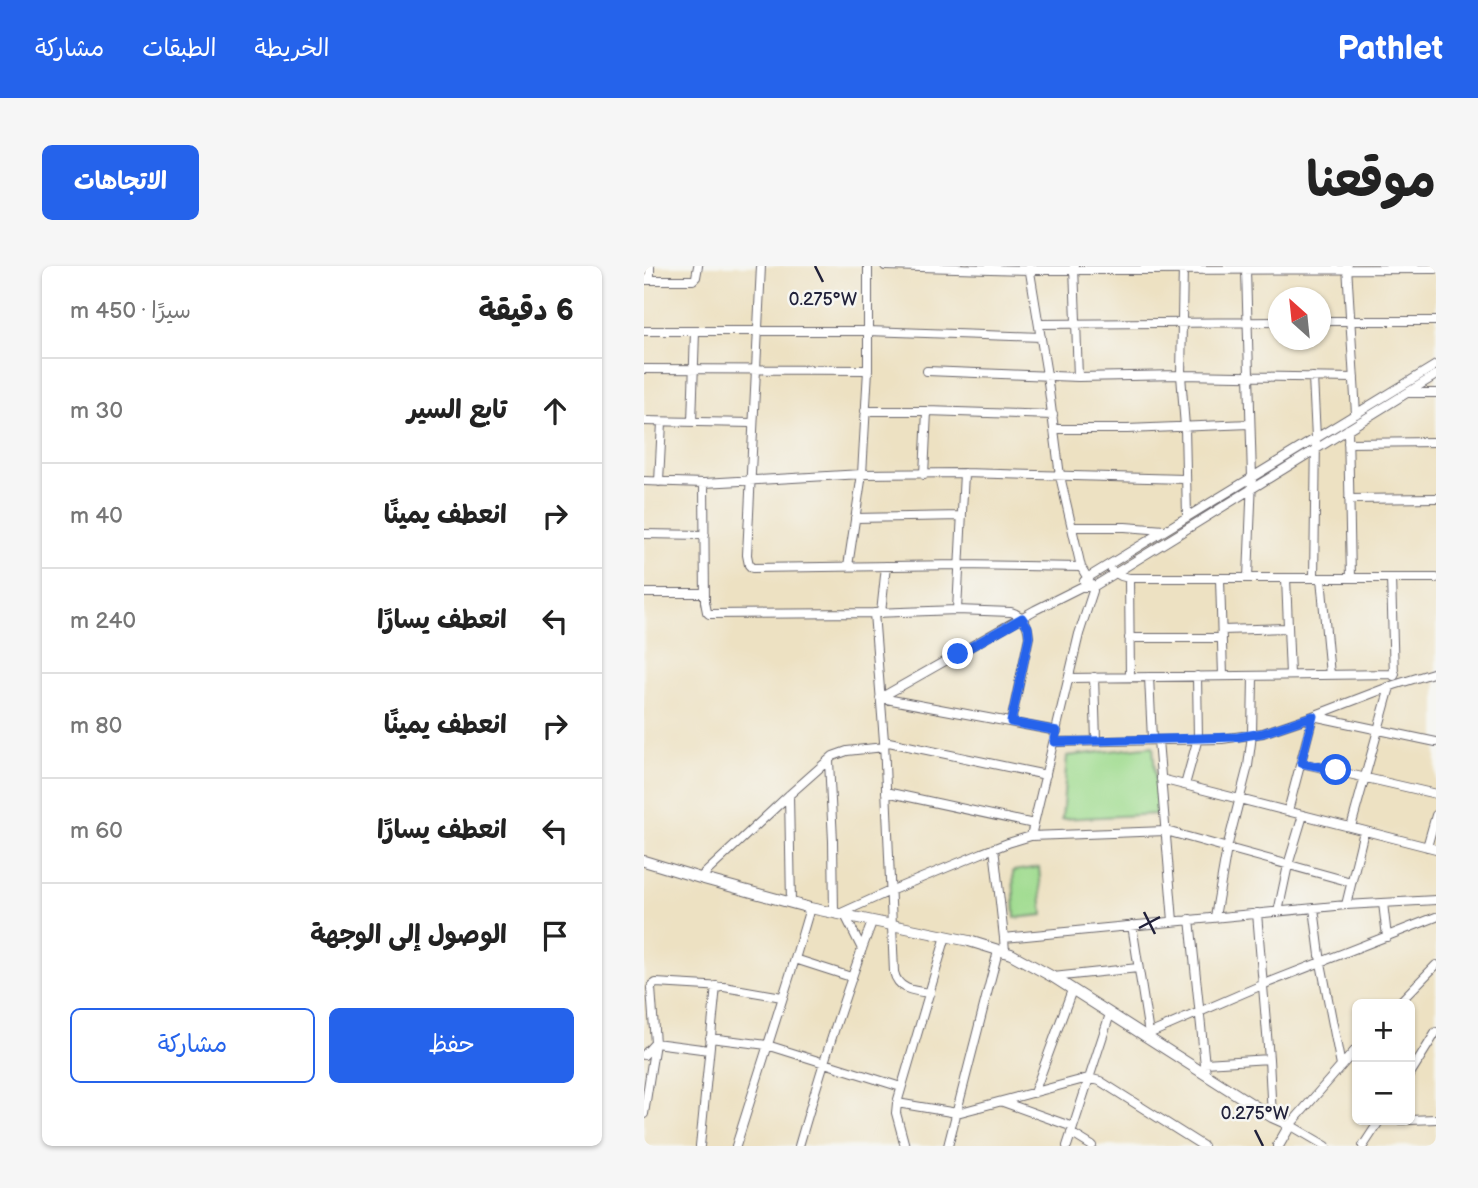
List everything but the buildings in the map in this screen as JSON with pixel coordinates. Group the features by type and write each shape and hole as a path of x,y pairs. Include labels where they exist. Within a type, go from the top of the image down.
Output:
{"street":[{"path":"650,266 647,280 693,280 698,266"},
{"path":"761,266 747,560 752,568 960,565 1081,567"},
{"path":"848,566 862,474 868,370 868,266"},
{"path":"885,266 1436,269"},
{"path":"1347,267 1356,414"},
{"path":"1030,268 1060,476 1081,567 1093,587 1079,634 1031,836"},
{"path":"1074,268 1078,377"},
{"path":"1183,268 1181,375 1187,517"},
{"path":"1246,270 1252,478 1248,578"},
{"path":"1040,324 1268,321"},
{"path":"1331,321 1436,321"},
{"path":"644,331 868,331 1041,337"},
{"path":"692,422 695,331"},
{"path":"1081,587 1087,578 1436,365"},
{"path":"644,369 868,370"},
{"path":"927,372 1078,377 1181,375 1354,378"},
{"path":"880,698 1081,587 1093,587 1436,375"},
{"path":"1313,377 1318,578 1330,675"},
{"path":"1390,393 1436,393"},
{"path":"865,411 1052,415"},
{"path":"925,475 927,411"},
{"path":"644,421 752,423"},
{"path":"659,482 662,422"},
{"path":"1054,429 1250,424"},
{"path":"1348,429 1351,578"},
{"path":"1348,443 1436,442"},
{"path":"644,481 704,482 862,474 964,473 1185,479"},
{"path":"957,610 964,473"},
{"path":"704,482 705,608 709,614 957,610 1017,614 1028,627 1029,637 1011,722"},
{"path":"1349,499 1436,498"},
{"path":"855,518 962,516"},
{"path":"1072,527 1165,530"},
{"path":"644,534 705,535"},
{"path":"886,566 877,613 894,972 897,982 912,991 930,993"},
{"path":"1105,567 1129,578 1436,578"},
{"path":"1129,578 1130,677"},
{"path":"1286,578 1290,675"},
{"path":"1351,827 1395,674 1391,578"},
{"path":"1220,579 1223,676"},
{"path":"644,593 705,593"},
{"path":"1129,638 1287,628"},
{"path":"1054,742 1222,738 1263,733 1436,672"},
{"path":"1069,678 1395,674"},
{"path":"1185,785 1198,738 1197,676"},
{"path":"1215,917 1227,848 1248,766 1252,735 1253,676"},
{"path":"1094,677 1096,741"},
{"path":"1149,677 1173,921"},
{"path":"880,698 1057,731"},
{"path":"1313,716 1436,742"},
{"path":"1288,811 1313,716"},
{"path":"700,878 789,794 840,753 884,744 1046,775"},
{"path":"828,761 839,914 862,949"},
{"path":"1301,763 1436,794"},
{"path":"1161,779 1432,848 1436,815"},
{"path":"886,792 1034,824"},
{"path":"789,794 791,903"},
{"path":"1278,912 1303,815"},
{"path":"839,914 994,848 1031,836 1166,831 1351,882"},
{"path":"1346,905 1364,831"},
{"path":"948,1146 1002,951 1004,938 994,848"},
{"path":"644,861 810,908 970,941 1002,951 1027,962 1272,1117 1326,1146"},
{"path":"1004,938 1346,905 1436,900"},
{"path":"1383,903 1387,937"},
{"path":"736,1146 810,908"},
{"path":"1314,908 1321,963 1341,1066"},
{"path":"1257,913 1272,1117"},
{"path":"1146,1035 1262,985 1436,917"},
{"path":"1190,919 1206,1074"},
{"path":"799,1146 851,978 873,922"},
{"path":"1132,925 1146,1035"},
{"path":"905,1146 896,1113 897,1103 946,936"},
{"path":"795,959 851,978"},
{"path":"1403,999 1436,965"},
{"path":"1053,978 1138,968"},
{"path":"644,1114 655,1043 651,988 653,985 716,986 782,997"},
{"path":"700,1146 716,986"},
{"path":"1034,1093 1072,990"},
{"path":"1068,1146 1110,1014"},
{"path":"1415,1067 1435,1037"},
{"path":"710,1038 767,1045 901,1087"},
{"path":"655,1043 709,1050"},
{"path":"644,1055 655,1043"},
{"path":"1278,1146 1290,1125 1352,1054"},
{"path":"1205,1063 1269,1059"},
{"path":"897,1103 957,1113 1088,1077 1100,1081 1203,1146"},
{"path":"1002,1101 1072,1130 1092,1146"},
{"path":"1415,1120 1436,1119"},
{"path":"1363,1146 1377,1125"}],"green space":[{"path":"1153,746 1158,814 1062,819 1067,756"},
{"path":"1039,867 1043,915 1015,918 1013,871"}],"route":[{"path":"958,654 1022,618 1028,627 1029,637 1011,722 1057,731 1054,742 1238,737 1263,733 1313,716 1301,763 1336,770"}]}
